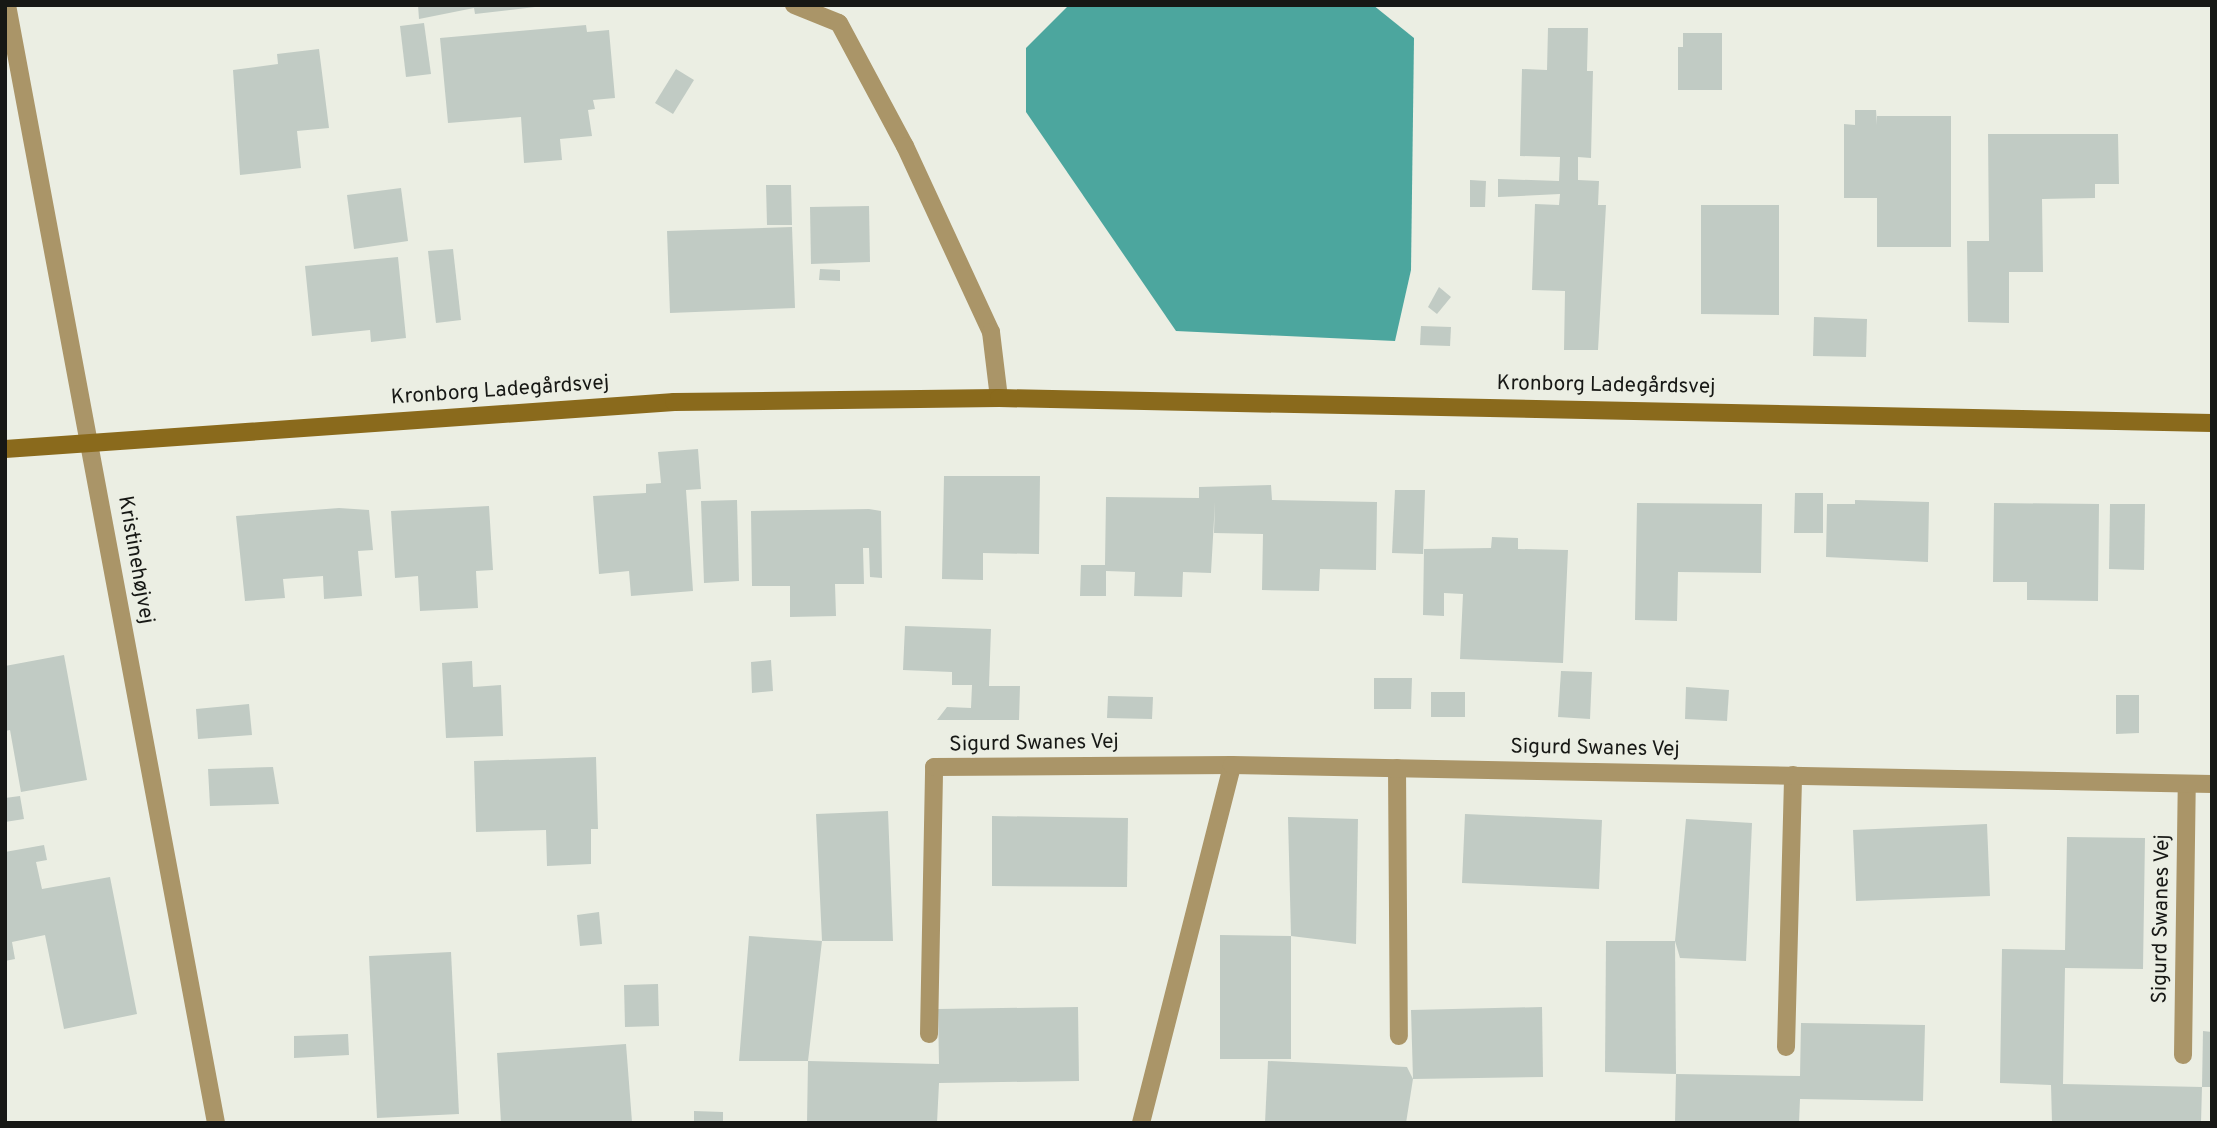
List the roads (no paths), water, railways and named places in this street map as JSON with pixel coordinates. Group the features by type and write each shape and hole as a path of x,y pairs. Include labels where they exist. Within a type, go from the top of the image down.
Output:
{"street":[{"name":"Kristinehøjvej","path":"7,5 216,1123"},
{"path":"794,5 839,23 905,146 991,332 999,398"},
{"name":"Kronborg Ladegårdsvej","path":"5,449 90,440 674,402 999,398 2212,423"},
{"path":"1141,1123 1232,765"},
{"name":"Sigurd Swanes Vej","path":"929,1034 934,767 1232,765 2212,784"},
{"path":"1397,768 1399,1036"},
{"path":"1786,1047 1793,775"},
{"name":"Sigurd Swanes Vej","path":"2183,1055 2187,784"}],"water":[{"path":"1069,5 1373,5 1414,38 1411,270 1395,341 1176,331 1026,112 1026,48"}]}
